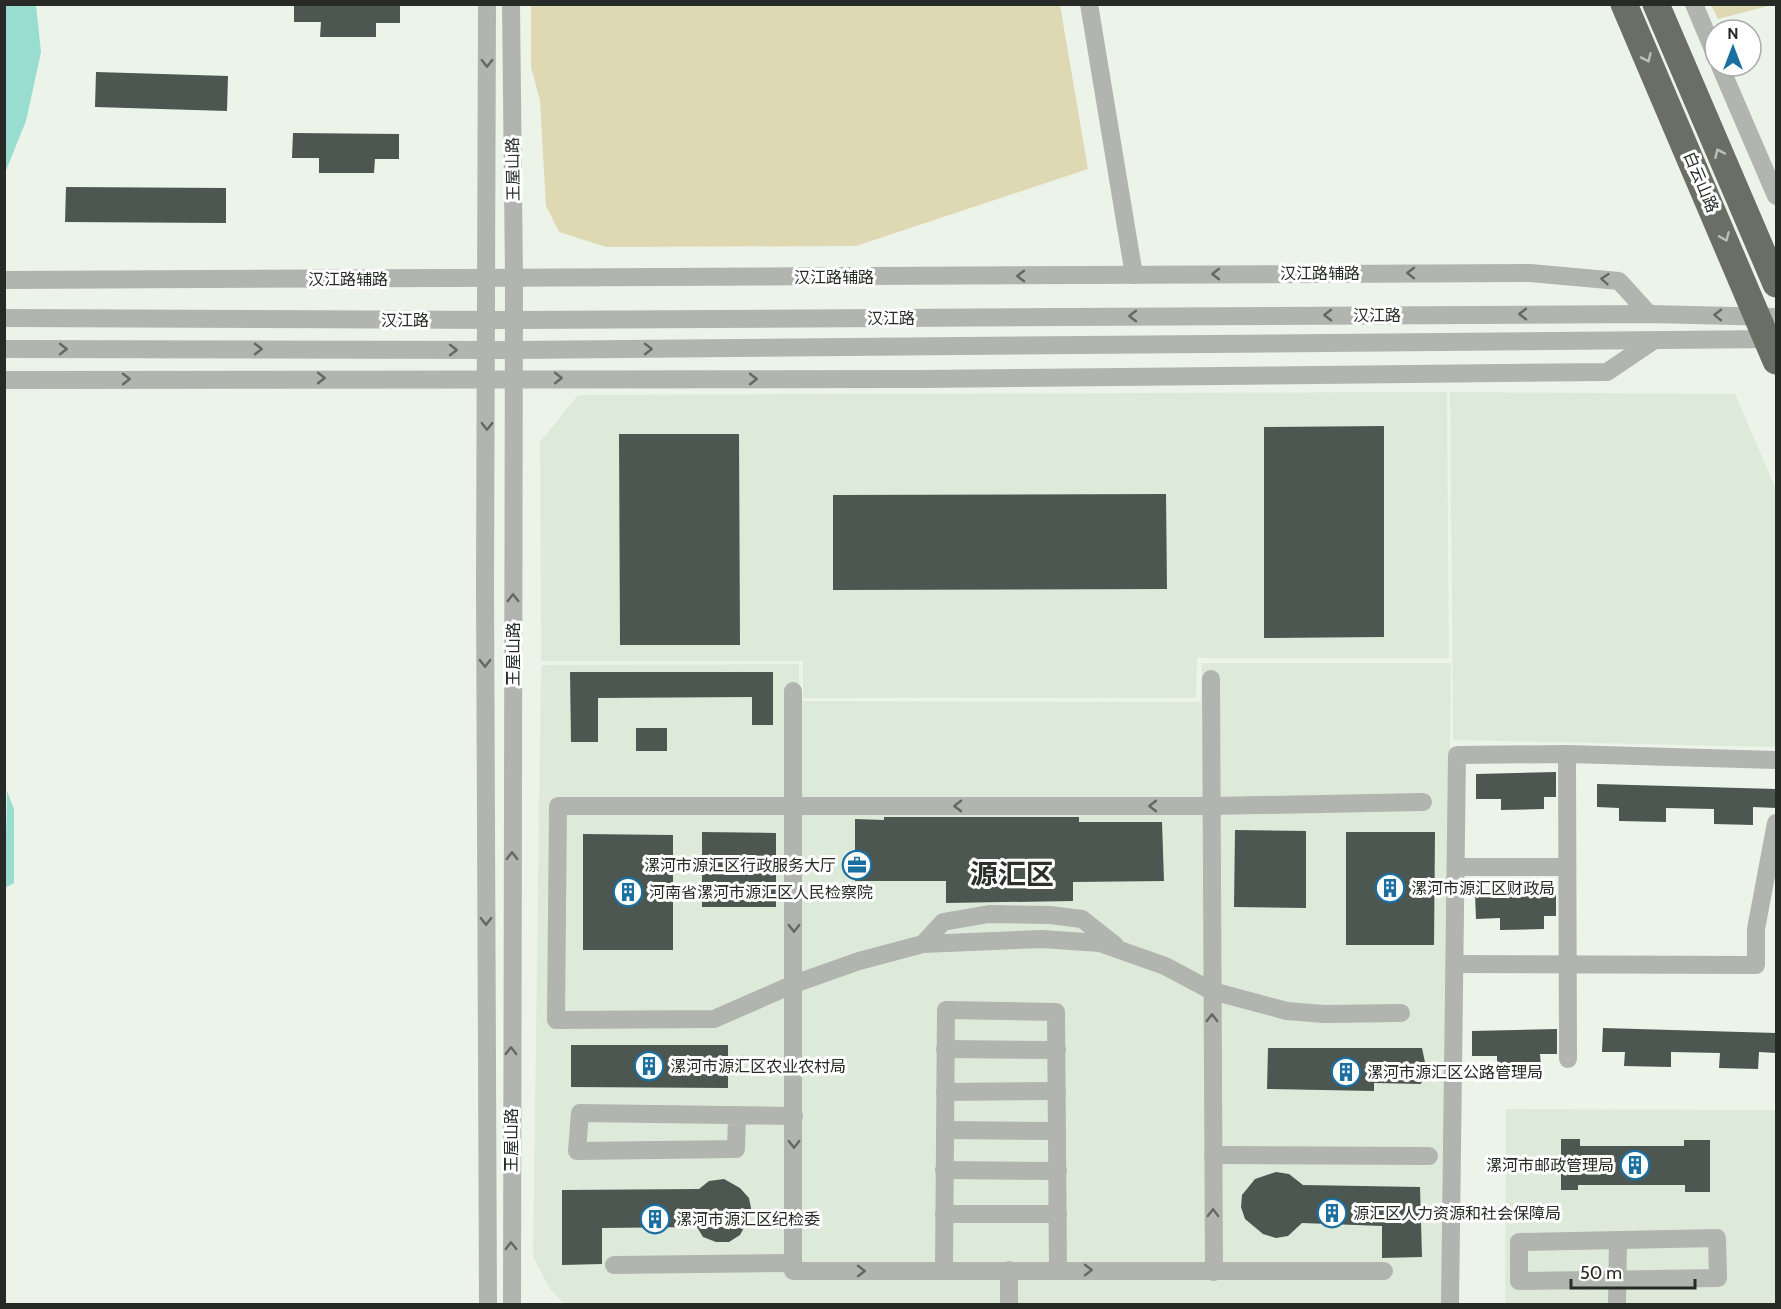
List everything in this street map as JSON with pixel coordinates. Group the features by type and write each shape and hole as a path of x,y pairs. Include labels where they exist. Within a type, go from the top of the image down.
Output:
{"highway":[{"name":"白云山路","path":"1624,4 1771,334"},
{"name":"白云山路","path":"1656,4 1776,284"}],"street":[{"name":"王屋山路","path":"487,4 488,1305"},
{"name":"王屋山路","path":"511,4 514,278 512,1305"},
{"path":"1089,4 1134,275"},
{"path":"1694,4 1703,25"},
{"path":"1725,78 1776,196"},
{"name":"汉江路辅路","path":"4,280 1530,273 1619,281 1649,314"},
{"name":"汉江路","path":"5,318 514,320 1649,314 1771,334"},
{"name":"汉江路","path":"4,349 514,350 1653,341 1771,334"},
{"path":"4,380 922,379 1607,372 1653,341"},
{"path":"1212,679 1214,1272"},
{"path":"793,691 793,1271 1384,1271"},
{"path":"1567,754 1568,1059"},
{"path":"1450,1305 1457,755 1567,754 1776,760"},
{"path":"1401,1013 1324,1014 1287,1011 1212,991 1165,966 1100,943 1042,939 923,944 859,961 794,984 714,1019 556,1020 558,806 1212,806 1423,802"},
{"path":"1455,964 1756,965 1756,929 1776,823"},
{"path":"1456,867 1568,867"},
{"path":"923,944 943,922 989,914 1050,915 1082,919 1122,951"},
{"path":"944,1270 946,1011 1056,1012 1058,1270"},
{"path":"945,1049 1057,1050"},
{"path":"945,1092 1057,1092"},
{"path":"737,1116 736,1149 577,1151 580,1113 794,1116"},
{"path":"945,1130 1057,1131"},
{"path":"1213,1155 1429,1156"},
{"path":"944,1170 1058,1171"},
{"path":"944,1214 1058,1214"},
{"path":"1717,1238 1718,1278 1519,1281 1519,1242 1618,1240 1717,1238"},
{"path":"1617,1305 1618,1240"},
{"path":"614,1265 793,1263"},
{"path":"1009,1270 1009,1305"}],"shaded area":[{"path":"531,5 1060,5 1088,169 856,246 606,247 559,232 546,206 540,101 531,67"},
{"path":"1711,5 1772,5 1722,18 1718,18"},
{"path":"1447,392 1449,658 1197,658 1196,698 803,698 803,661 541,661 540,442 578,395"},
{"path":"1450,392 1735,394 1776,489 1776,747 1453,740"},
{"path":"1202,663 1451,663 1443,1304 564,1304 550,1289 533,1257 541,665 799,664 799,701 1201,702"},
{"path":"1506,1109 1776,1110 1776,1304 1505,1304"}],"water":[{"path":"5,4 36,5 41,52 26,121 5,173"},
{"path":"7,791 14,809 14,883 5,888"}],"building":[{"path":"294,4 400,4 400,23 376,23 376,37 320,37 321,22 294,22"},
{"path":"96,72 228,76 227,111 95,107"},
{"path":"293,133 399,134 399,159 375,159 374,173 319,173 319,158 292,158"},
{"path":"66,187 226,188 226,223 65,222"},
{"path":"1384,426 1384,637 1264,638 1264,427"},
{"path":"619,434 739,434 740,645 620,645"},
{"path":"1166,494 1167,589 833,590 833,495"},
{"path":"570,672 773,672 773,725 752,725 752,697 598,698 598,742 571,742"},
{"path":"636,728 667,728 667,751 636,751"},
{"path":"1556,772 1556,797 1544,797 1544,809 1501,810 1501,799 1476,799 1476,774"},
{"path":"1597,784 1776,789 1776,808 1753,807 1753,825 1714,824 1714,809 1666,808 1666,822 1619,821 1619,808 1597,807"},
{"path":"884,817 1079,817 1079,822 1162,822 1164,881 1073,882 1073,901 946,903 946,881 855,881 855,819 884,820"},
{"path":"1235,830 1306,831 1306,908 1234,907"},
{"path":"702,832 776,833 776,907 702,907"},
{"name":"漯河市源汇区财政局","path":"1346,832 1435,832 1434,945 1346,945"},
{"name":"河南省漯河市源汇区人民检察院","path":"583,834 673,835 673,950 583,950"},
{"path":"1556,892 1556,916 1544,916 1544,929 1500,930 1500,918 1476,919 1475,894"},
{"path":"1603,1028 1776,1033 1776,1053 1759,1052 1758,1069 1719,1068 1720,1053 1671,1052 1671,1067 1624,1066 1625,1052 1602,1052"},
{"path":"1557,1029 1557,1054 1540,1054 1541,1066 1497,1067 1497,1056 1472,1056 1472,1031"},
{"name":"漯河市源汇区农业农村局","path":"571,1045 728,1045 728,1088 571,1087"},
{"name":"漯河市源汇区公路管理局","path":"1268,1048 1422,1048 1426,1067 1421,1084 1374,1083 1374,1091 1267,1089"},
{"name":"漯河市邮政管理局","path":"1561,1139 1580,1139 1580,1146 1684,1146 1684,1140 1710,1140 1710,1192 1685,1192 1685,1185 1578,1185 1578,1190 1561,1190"},
{"name":"源汇区人力资源和社会保障局","path":"1276,1172 1289,1174 1303,1185 1420,1187 1422,1257 1382,1258 1382,1226 1302,1223 1288,1236 1276,1238 1263,1234 1245,1219 1241,1207 1242,1195 1255,1179"},
{"name":"漯河市源汇区纪检委","path":"724,1179 740,1188 749,1198 752,1213 740,1235 729,1242 716,1242 703,1237 697,1227 602,1228 602,1264 562,1265 562,1190 699,1189 709,1181"}],"place":[{"name":"漯河市源汇区行政服务大厅","path":"857,865"},
{"name":"漯河市源汇区财政局","path":"1390,888"},
{"name":"河南省漯河市源汇区人民检察院","path":"628,892"},
{"name":"漯河市源汇区农业农村局","path":"649,1066"},
{"name":"漯河市源汇区公路管理局","path":"1346,1072"},
{"name":"漯河市邮政管理局","path":"1635,1165"},
{"name":"源汇区人力资源和社会保障局","path":"1332,1213"},
{"name":"漯河市源汇区纪检委","path":"655,1219"}],"district":[{"name":"源汇区","path":"1012,874"}]}
